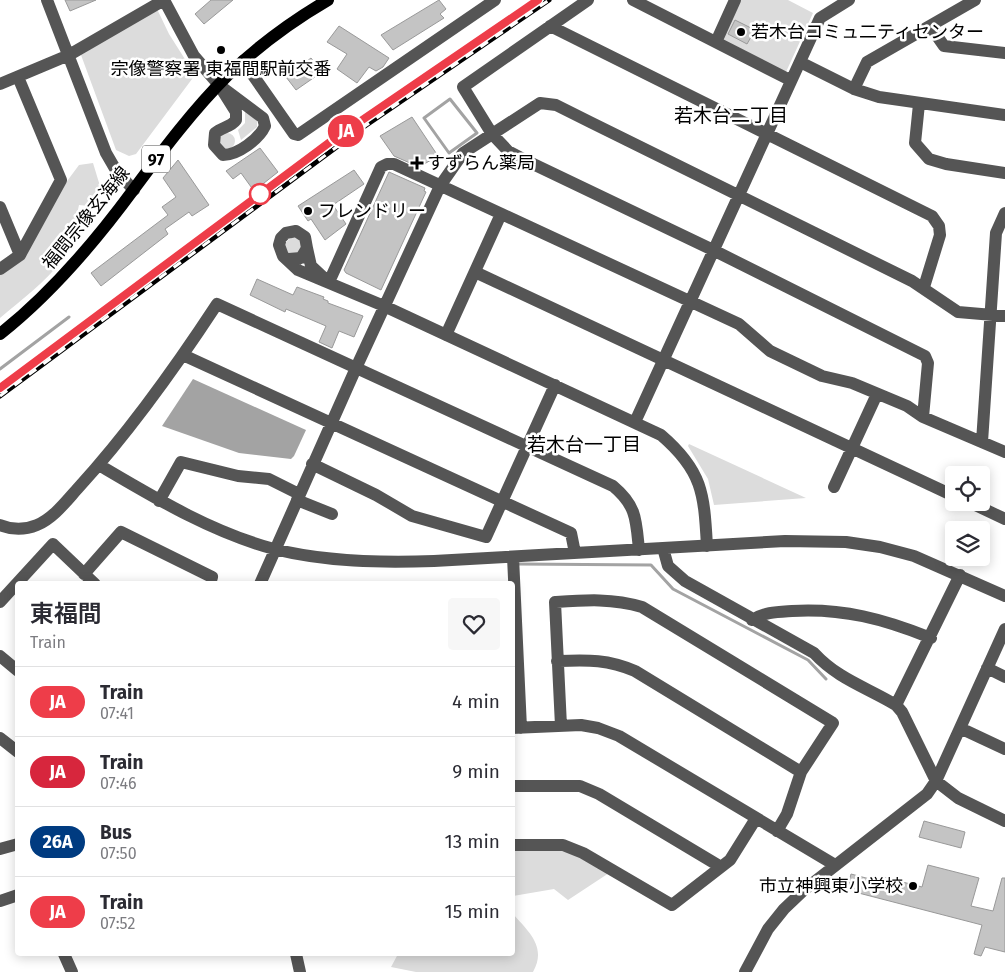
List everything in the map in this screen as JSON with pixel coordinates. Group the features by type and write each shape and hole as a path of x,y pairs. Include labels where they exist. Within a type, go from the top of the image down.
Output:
{"main road":[{"name":"福間宗像玄海線","path":"0,334 34,305 70,268 134,190 168,143 219,84 243,61 290,24 328,0"}],"street":[{"path":"47,0 106,153 117,172 134,190"},
{"path":"243,61 294,134 298,134 495,0"},
{"path":"588,0 463,86 492,134 508,151 713,250 925,356 928,363 922,417"},
{"path":"633,0 790,80"},
{"path":"716,42 736,0"},
{"path":"854,88 867,62 975,0"},
{"path":"0,84 69,55 168,2 194,56 219,84 236,112 236,120 232,125 221,128 215,133 214,145 223,155 232,155 262,133 265,126 263,118 219,84"},
{"path":"635,422 820,18 841,2"},
{"path":"550,26 932,216 939,226 940,235 924,287"},
{"path":"930,26 944,46 1005,53"},
{"path":"800,62 854,88 879,97 1005,115"},
{"path":"0,269 20,255 61,180 18,77"},
{"path":"261,581 312,464 440,186 456,160 531,107 540,103 548,102 924,287 958,312 1005,316"},
{"path":"919,104 915,143 929,159 946,164 1005,173"},
{"path":"329,282 381,167 387,164 394,164 739,324 770,351 822,376 852,384 907,406 922,417 1005,452"},
{"path":"0,207 20,255"},
{"path":"982,442 996,233 1005,213"},
{"path":"446,335 502,214"},
{"path":"329,282 311,266 307,242 301,234 296,232 286,233 281,238 279,245 284,256 298,270 384,306 661,435 678,449 695,474 702,490 707,546"},
{"path":"289,259 300,258 307,248"},
{"path":"475,272 945,492"},
{"path":"0,525 8,528 22,529 38,525 49,518 127,434 217,304 613,486 627,497 636,514 639,550"},
{"path":"183,355 571,533 575,553"},
{"path":"312,464 376,495 412,516 486,537 556,385"},
{"path":"834,487 877,394"},
{"path":"159,501 180,462 238,476 269,479 298,497 332,514"},
{"path":"99,465 159,501 208,525 276,549 346,559 387,562 513,557 785,541 846,542 880,547 914,556 1005,596"},
{"path":"988,511 1005,519"},
{"path":"84,574 121,532 212,577 211,581"},
{"path":"22,581 53,544 92,581"},
{"path":"663,548 668,566 684,581 814,653 828,668 846,680 869,689 896,705 902,712 936,782 958,798 1005,821"},
{"path":"513,557 514,581"},
{"path":"896,705 960,575"},
{"path":"0,602 15,590"},
{"path":"561,726 555,602 624,601 642,607 833,723 801,772 787,814 777,831"},
{"path":"752,620 763,613 815,610 836,611 891,622 930,638"},
{"path":"745,972 768,929 784,909 835,865 927,794 936,782 1005,629"},
{"path":"515,642 517,728 581,725 598,728 619,736 755,820 835,865"},
{"path":"0,656 15,668"},
{"path":"557,661 593,660 614,662 635,671 801,772"},
{"path":"987,668 1005,677"},
{"path":"960,728 1005,749"},
{"path":"0,738 15,750"},
{"path":"515,786 580,786 599,794 720,867"},
{"path":"515,845 563,844 584,853 672,905 730,860 755,820"},
{"path":"0,849 15,845"},
{"path":"0,901 15,896"},
{"path":"65,956 72,972"},
{"path":"296,956 300,972"}],"shaded area":[{"path":"741,0 788,0 813,13 786,72 724,41 723,35"},
{"path":"153,10 158,11 169,34 195,75 136,154 129,156 116,150 81,55"},
{"path":"245,110 257,121 257,127 241,140 238,130 245,123"},
{"path":"227,133 235,141 227,149 219,141"},
{"path":"93,163 100,186 89,206 79,205 66,254 56,268 41,283 0,318 0,275 24,258 56,196 79,165"},
{"path":"296,236 302,241 300,253 288,253 285,245"},
{"path":"193,379 306,430 294,456 291,459 239,453 162,426"},
{"path":"689,444 806,498 714,505 708,479 688,446"},
{"path":"539,848 569,852 609,873 568,900 554,889 515,896 515,850"},
{"path":"515,916 534,940 538,955 533,972 416,972 391,967 397,956 515,956"}],"building":[{"path":"65,0 96,0 70,11"},
{"path":"211,0 233,0 204,24 195,14"},
{"path":"439,0 446,9 440,14 444,18 393,50 381,35"},
{"name":"若木台コミュ二ティセンター","path":"735,20 755,30 747,44 728,34"},
{"path":"339,26 389,58 383,67 376,71 369,67 357,83 337,69 347,54 327,42"},
{"path":"311,58 322,72 296,90 286,77"},
{"path":"412,117 438,156 419,167 394,156 380,136"},
{"path":"260,148 278,172 254,191 241,173 233,179 226,171"},
{"path":"178,160 209,205 192,216 189,212 165,229 168,234 101,286 91,273 168,215 162,207 176,197 163,178"},
{"path":"354,170 364,184 333,205 346,224 325,240 311,219 308,221 298,206"},
{"path":"389,172 425,188 424,191 426,192 381,290 346,273 344,270"},
{"path":"257,279 293,295 297,287 324,297 323,299 328,301 328,303 363,316 354,337 339,331 332,348 319,342 326,326 286,309 285,312 250,295"},
{"path":"924,821 965,832 961,848 919,837"},
{"path":"928,865 979,878 971,906 993,911 1002,878 1005,878 1005,952 985,947 981,956 974,954 982,925 847,890 851,874 881,882 883,877 922,887"}],"waterway":[{"path":"450,99 477,133 449,153 424,118 450,99"},
{"path":"0,369 69,317"},
{"path":"518,564 651,565 673,589 808,660 826,679"}],"railway":[{"path":"0,396 365,126 549,0"},
{"path":"76,331 354,126"}],"train":[{"name":"JA","path":"0,388 330,142 538,0"}],"place":[{"name":"若木台コミュ二ティセンター","path":"741,32"},
{"name":"宗像警察署 東福間駅前交番","path":"221,50"},
{"name":"すずらん薬局","path":"417,163"},
{"name":"フレンドリー","path":"308,211"},
{"name":"市立神興東小学校","path":"913,886"}],"district":[{"name":"若木台二丁目","path":"731,115"},
{"name":"若木台一丁目","path":"584,444"}]}
